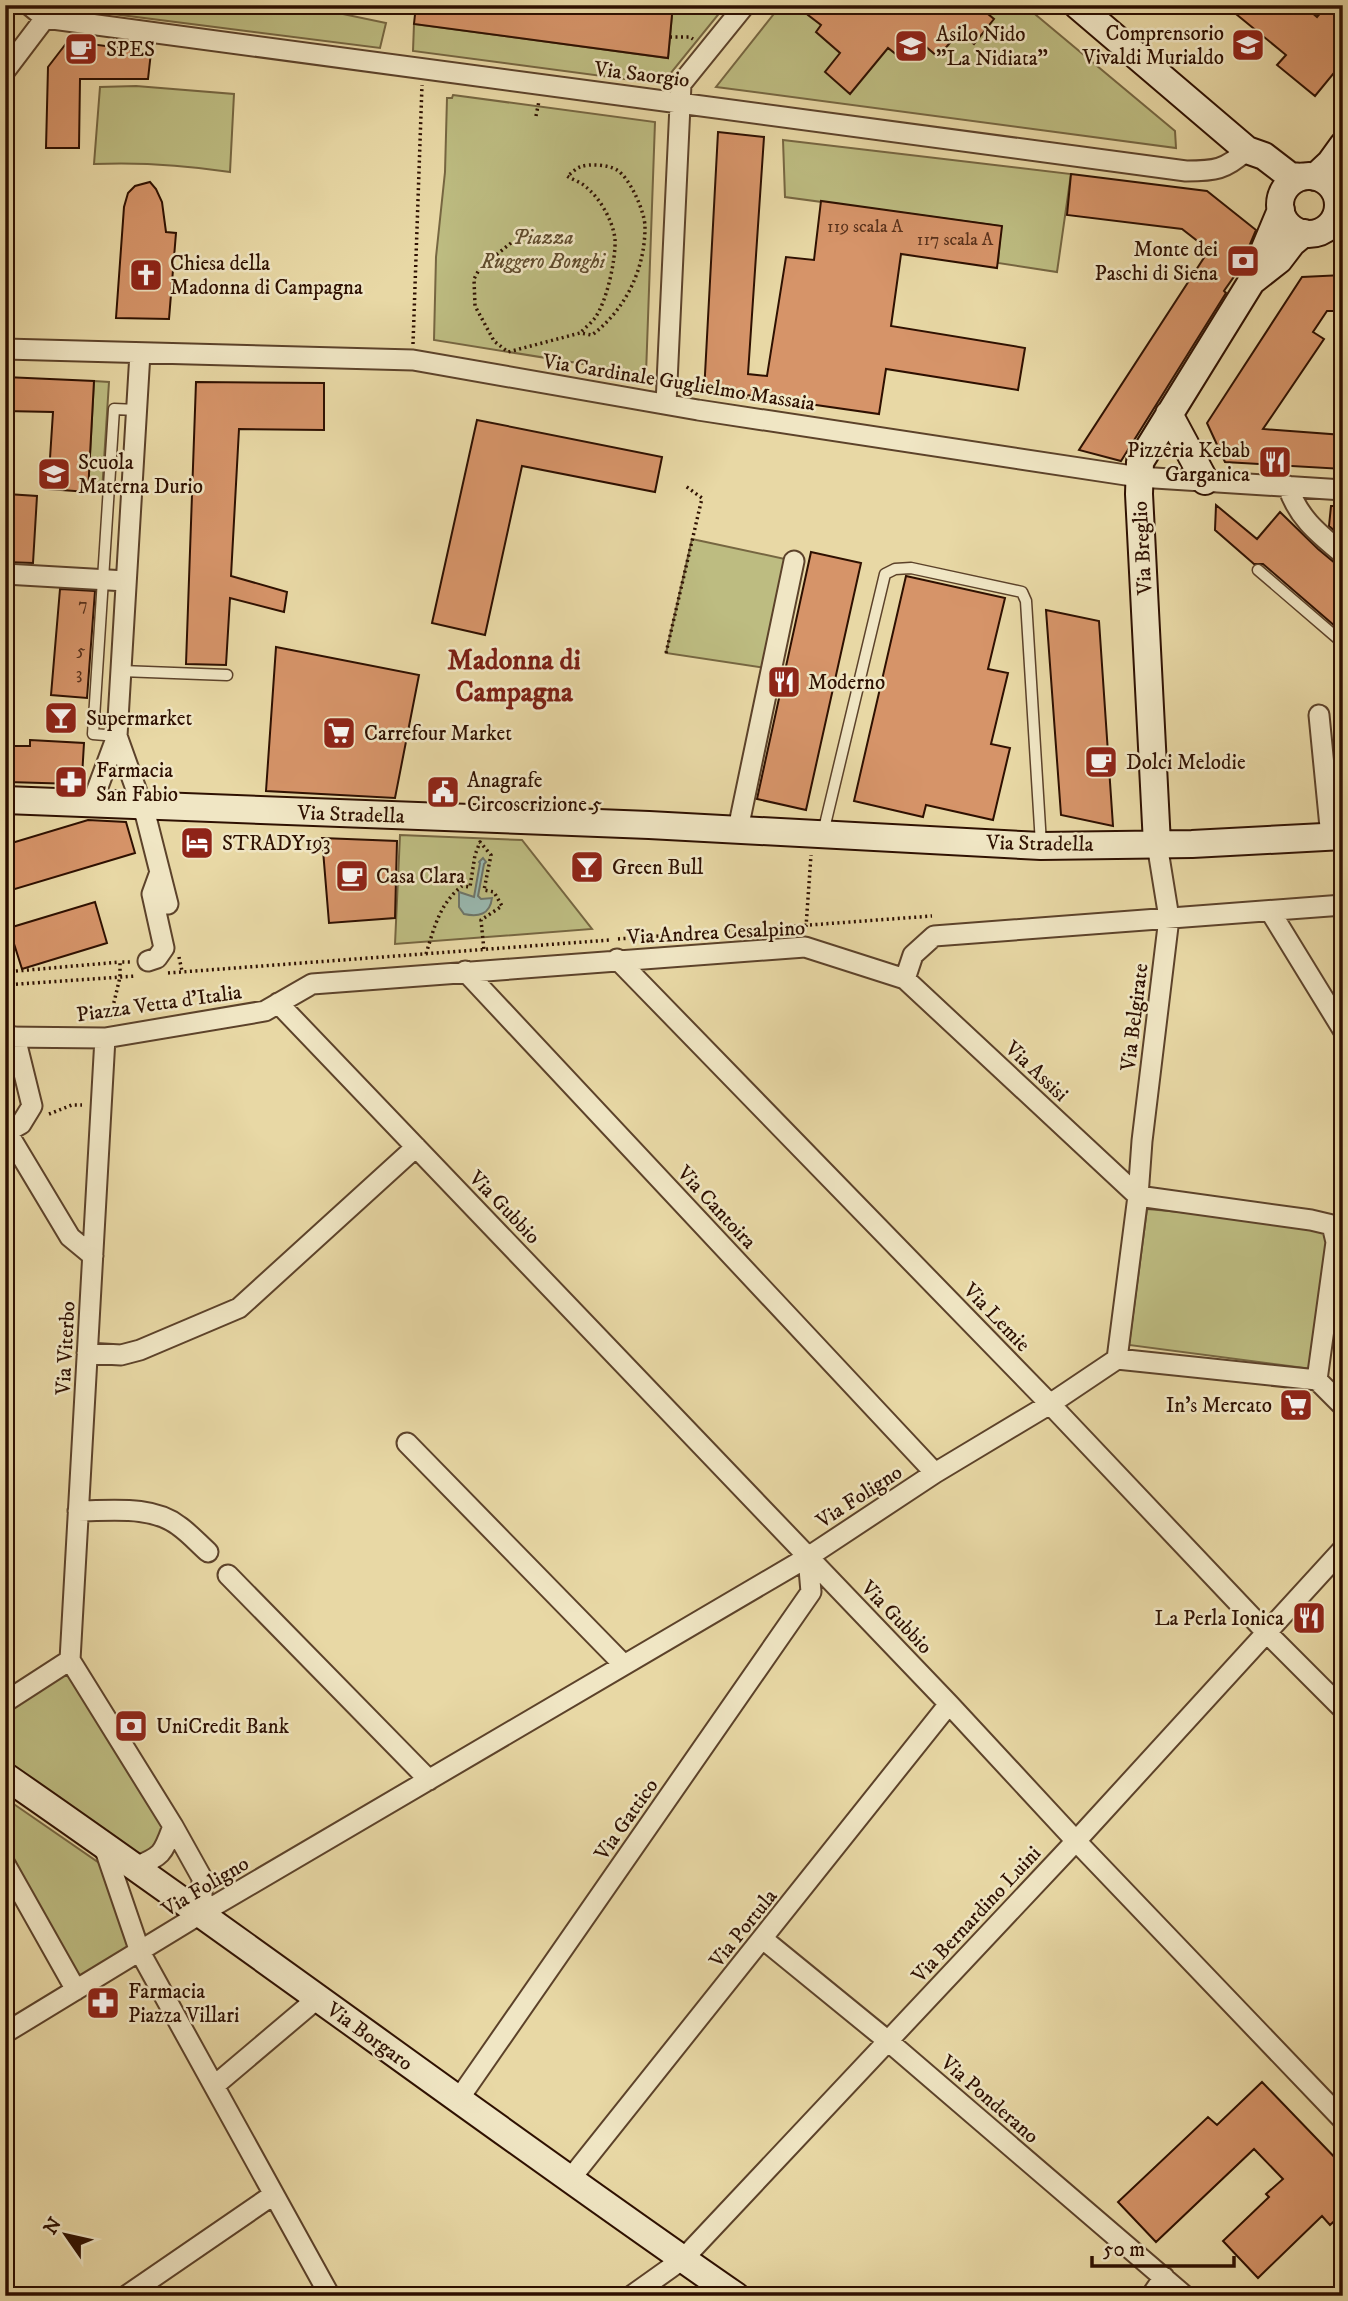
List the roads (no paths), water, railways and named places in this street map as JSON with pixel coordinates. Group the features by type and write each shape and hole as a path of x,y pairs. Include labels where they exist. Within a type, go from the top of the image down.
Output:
{"street":[{"path":"5,71 50,11 29,5"},
{"path":"666,404 681,84 745,5"},
{"path":"1076,5 1247,150 1264,156 1290,176 1332,189"},
{"name":"Via Saorgio","path":"50,11 423,69 680,101 1186,171 1219,170 1247,150"},
{"path":"1247,150 1253,167 1276,193 1289,226 1322,236 1332,222 1330,163 1343,145"},
{"path":"1281,203 1289,185 1332,189"},
{"name":"Via Breglio","path":"1157,844 1140,462 1250,284 1281,203"},
{"name":"Via Breglio","path":"1250,284 1279,260 1292,243 1322,236"},
{"name":"Via Cardinale Guglielmo Massaia","path":"5,349 413,360 666,404 1139,477 1343,490"},
{"path":"92,803 117,736 140,353"},
{"path":"1169,414 1205,481"},
{"path":"1288,486 1297,511 1343,554"},
{"path":"738,829 794,561"},
{"path":"5,573 126,581"},
{"path":"1319,715 1337,836"},
{"name":"Piazza Vetta d'Italia","path":"117,736 142,806 168,904"},
{"name":"Via Stradella","path":"5,800 738,829 1041,846 1337,836"},
{"name":"Via Belgirate","path":"1117,1359 1169,918 1157,844"},
{"name":"Piazza Vetta d'Italia","path":"150,970 164,948 152,894 160,872"},
{"path":"905,979 913,955 934,936 1343,905"},
{"path":"1270,911 1343,1030"},
{"name":"Via Andrea Cesalpino","path":"312,984 806,947 905,979"},
{"name":"Via Lemie","path":"617,960 1343,1709"},
{"name":"Via Cantoira","path":"465,971 935,1473"},
{"name":"Via Assisi","path":"905,979 1138,1196"},
{"name":"Piazza Vetta d'Italia","path":"10,1037 105,1038 265,1011 312,984"},
{"name":"Via Gubbio","path":"278,1003 1343,2120"},
{"path":"10,1037 32,1106 11,1130 70,1237 93,1256"},
{"name":"Via Viterbo","path":"70,1660 105,1038"},
{"path":"87,1353 121,1355 140,1350 239,1308 415,1147"},
{"path":"1138,1196 1337,1223 1317,1380"},
{"path":"1117,1359 1317,1380 1343,1406"},
{"name":"Via Foligno","path":"5,2033 202,1913 808,1556 1117,1359"},
{"path":"407,1443 624,1665"},
{"path":"78,1511 149,1512 162,1516 179,1525 208,1552"},
{"name":"Via Bernardino Luini","path":"631,2296 683,2259 1076,1841 1343,1549"},
{"name":"Via Gattico","path":"458,2100 811,1592 808,1556"},
{"path":"228,1574 429,1780"},
{"path":"5,1702 70,1660 173,1826 202,1878 202,1913"},
{"name":"Via Portula","path":"570,2178 763,1940 949,1704"},
{"name":"Via Borgaro","path":"5,1776 202,1913 458,2100 736,2296"},
{"path":"135,1867 164,1852 173,1826"},
{"path":"103,1844 140,1951 330,2296"},
{"path":"5,1864 76,1990"},
{"name":"Via Ponderano","path":"763,1940 888,2041 1185,2296"},
{"path":"214,2086 318,1998"},
{"path":"126,2296 273,2195"},
{"path":"1151,2296 1164,2277"}],"lane":[{"path":"117,736 93,734 114,410 137,410"},
{"path":"818,833 885,574 895,569 911,568 1022,592 1026,601 1041,846"},
{"path":"1258,570 1343,643"},
{"path":"121,671 227,675"}],"water":[{"path":"483,858 486,862 478,896 481,899 492,898 491,904 482,914 464,914 459,907 459,892 474,897 479,862"}],"place":[{"name":"Comprensorio Vivaldi Murialdo","path":"1248,45"},
{"name":"Asilo Nido \"La Nidiata\"","path":"911,46"},
{"name":"SPES","path":"81,49"},
{"name":"Monte dei Paschi di Siena","path":"1243,261"},
{"name":"Chiesa della Madonna di Campagna","path":"146,275"},
{"name":"Pizzeria Kebab Garganica","path":"1275,462"},
{"name":"Scuola Materna Durio","path":"54,474"},
{"name":"Moderno","path":"784,682"},
{"name":"Supermarket","path":"61,718"},
{"name":"Carrefour Market","path":"339,733"},
{"name":"Dolci Melodie","path":"1101,762"},
{"name":"Farmacia San Fabio","path":"71,782"},
{"name":"Anagrafe Circoscrizione 5","path":"443,792"},
{"name":"STRADY193","path":"197,843"},
{"name":"Green Bull","path":"587,867"},
{"name":"Casa Clara","path":"352,876"},
{"name":"In's Mercato","path":"1296,1405"},
{"name":"La Perla Ionica","path":"1309,1618"},
{"name":"UniCredit Bank","path":"131,1726"},
{"name":"Farmacia Piazza Villari","path":"103,2003"}],"district":[{"name":"Madonna di Campagna","path":"514,675"}],"park label":[{"name":"Piazza Ruggero Bonghi","path":"543,249"}]}
